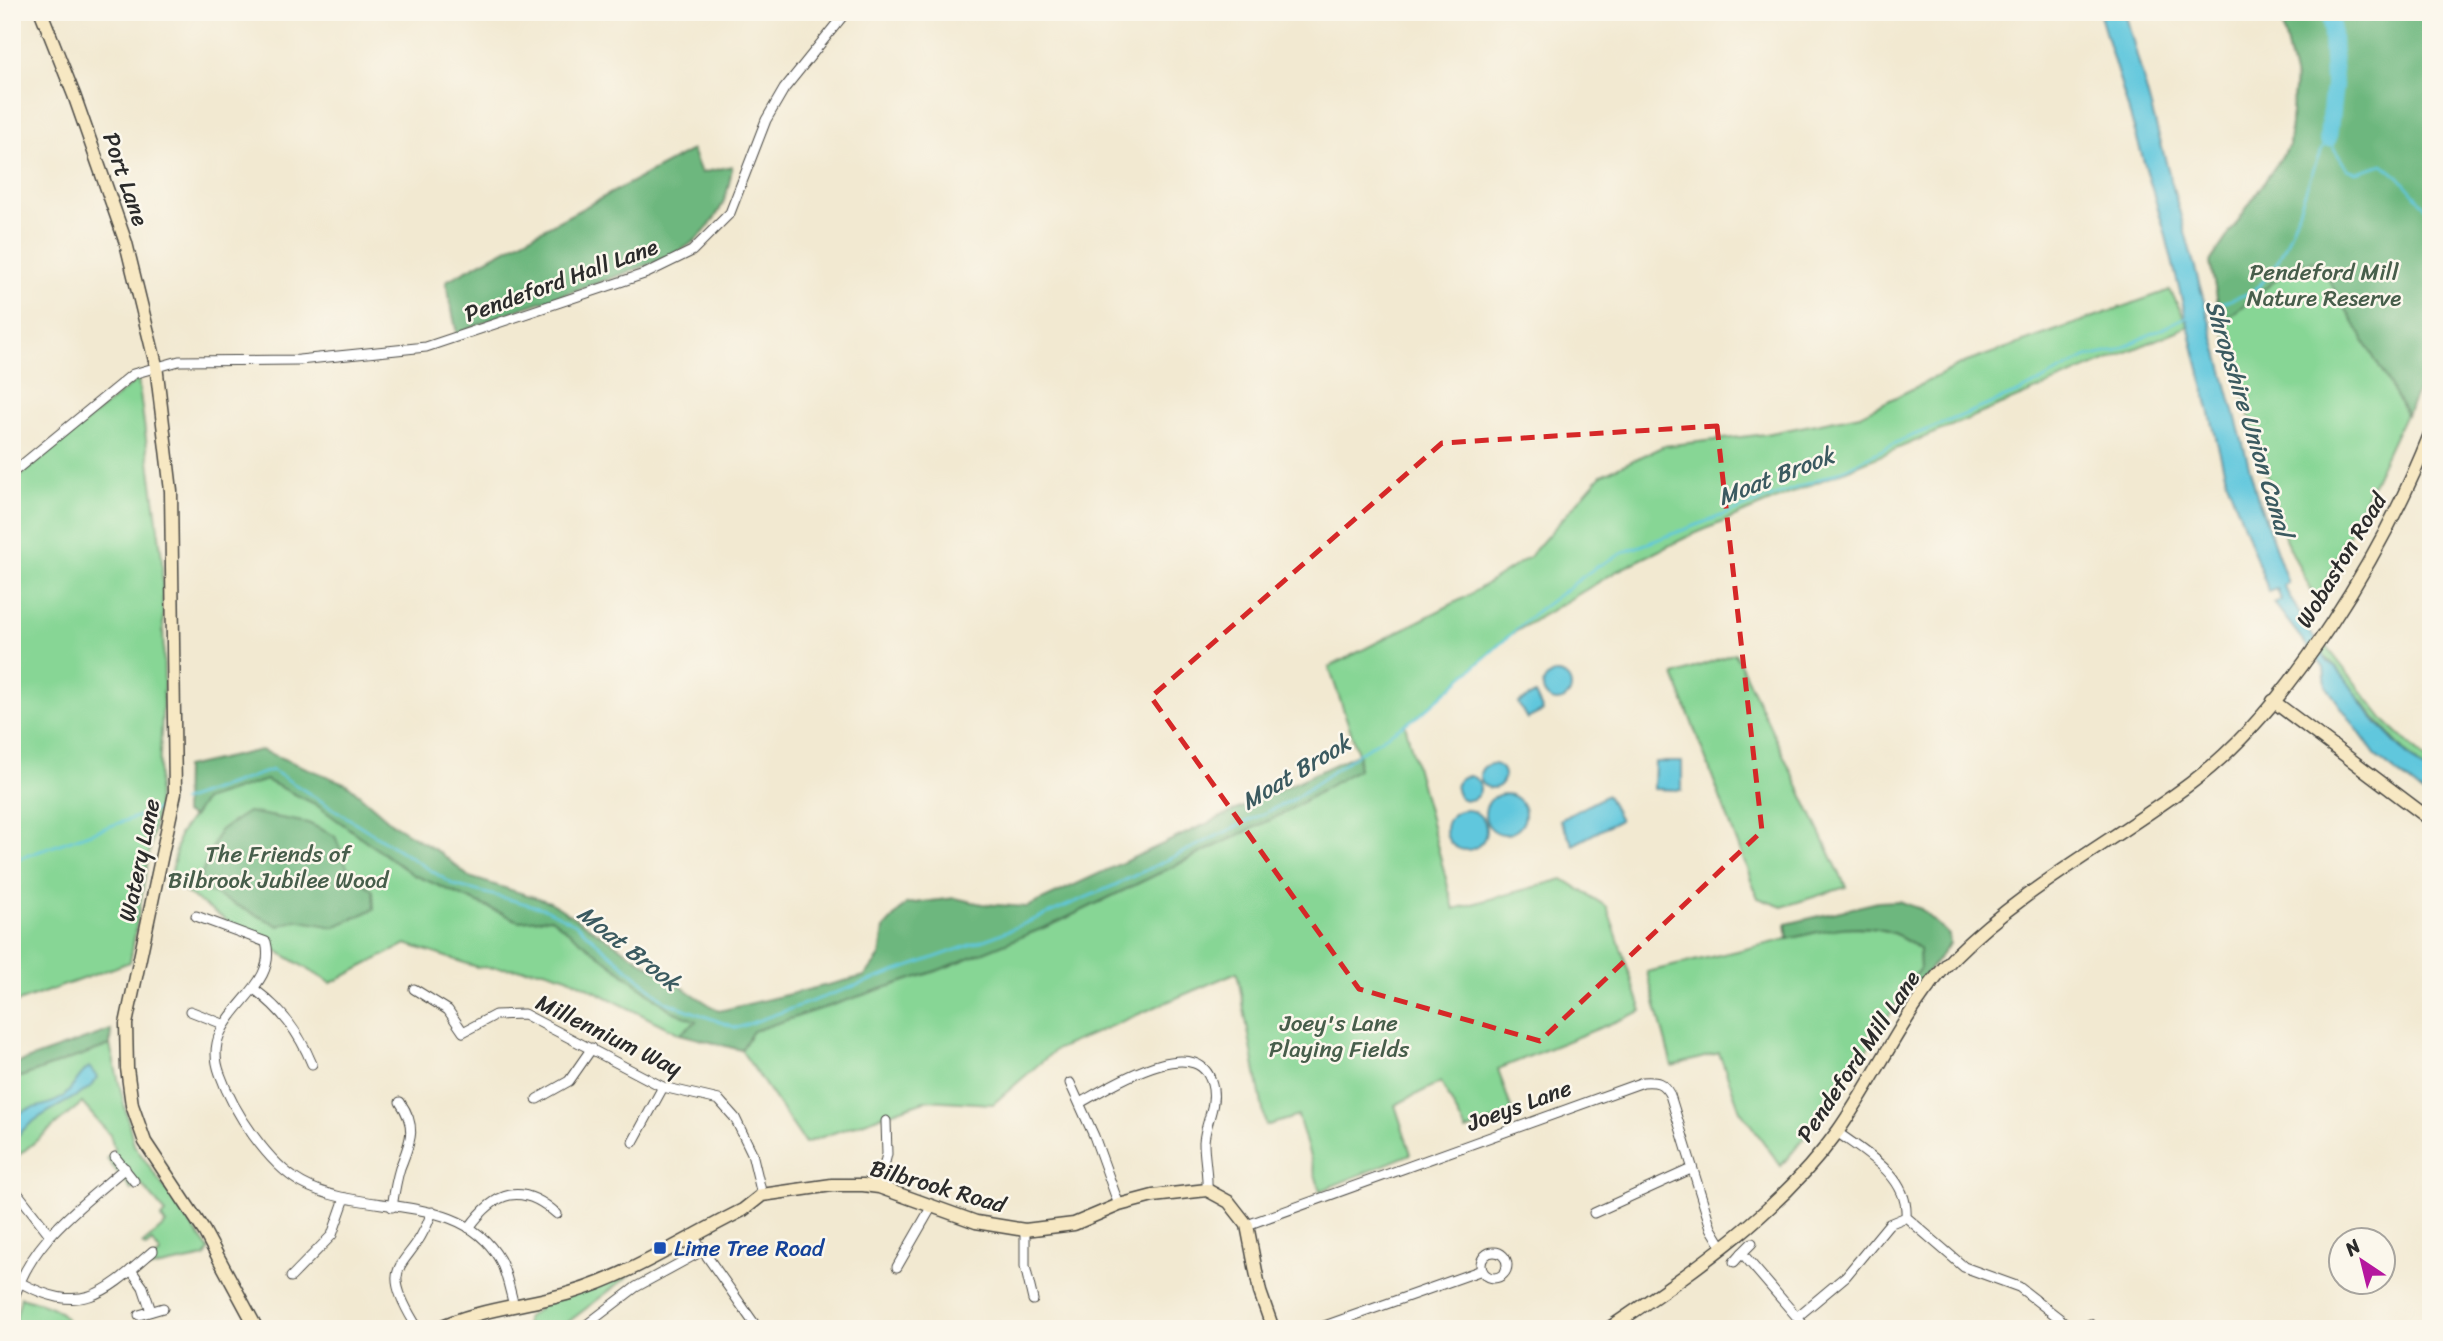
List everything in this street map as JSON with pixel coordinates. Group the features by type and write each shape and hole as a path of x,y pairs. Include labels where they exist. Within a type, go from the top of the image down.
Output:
{"street":[{"name":"Port Lane","path":"41,12 74,95 126,243 156,365"},
{"name":"Pendeford Hall Lane","path":"12,474 133,374 156,365 179,361 299,360 426,347 648,273 692,251 730,212 766,120 784,89 846,12"},
{"name":"Watery Lane","path":"156,365 172,491 175,793 126,1024 127,1068 132,1105 145,1142 204,1231 257,1329"},
{"name":"Wobaston Road","path":"2273,702 2323,633 2389,527 2431,432"},
{"path":"2273,702 2431,820"},
{"name":"Pendeford Mill Lane","path":"1608,1329 1723,1248 1777,1201 1837,1132 1913,1006 1955,956 2018,904 2192,782 2239,739 2273,702"},
{"path":"196,916 266,942 270,955 254,989 223,1024 216,1053 218,1070 266,1152 278,1166 304,1184 345,1198 432,1212 469,1228 489,1245 501,1262 514,1306"},
{"path":"254,989 287,1018 300,1037 312,1063"},
{"name":"Millennium Way","path":"414,989 448,1010 463,1032 495,1015 515,1012 535,1018 663,1087 710,1096 727,1108 752,1153 762,1195"},
{"path":"190,1011 223,1024"},
{"path":"537,1099 569,1081 592,1048"},
{"path":"1080,1103 1150,1068 1181,1060 1198,1065 1205,1071 1213,1088 1204,1143 1207,1191 1229,1202 1247,1225 1260,1292 1273,1329"},
{"name":"Joeys Lane","path":"1247,1225 1643,1082 1661,1083 1670,1095 1711,1228 1723,1248"},
{"path":"1070,1083 1119,1205"},
{"path":"633,1142 663,1087"},
{"path":"392,1207 399,1173 413,1136 410,1118 400,1102"},
{"path":"879,1187 887,1154 886,1121"},
{"path":"1837,1132 1890,1174 1905,1202 1906,1217 1964,1267 2019,1287 2073,1329"},
{"path":"115,1157 134,1181"},
{"path":"12,1306 30,1259 50,1235 125,1168"},
{"path":"1594,1213 1691,1169"},
{"name":"Bilbrook Road","path":"436,1329 456,1319 514,1306 605,1280 743,1210 762,1195 832,1185 879,1187 976,1222 1026,1230 1074,1224 1119,1205 1163,1194 1207,1191"},
{"path":"12,1186 50,1235"},
{"path":"469,1228 490,1203 505,1196 533,1197 557,1214"},
{"path":"291,1277 332,1235 345,1198"},
{"path":"897,1267 932,1206"},
{"path":"414,1322 399,1298 395,1277 397,1269 421,1241 432,1212"},
{"path":"1797,1317 1846,1276 1889,1224 1906,1217"},
{"path":"1026,1230 1025,1266 1033,1300"},
{"path":"692,1235 758,1329"},
{"path":"1734,1262 1752,1243"},
{"path":"19,1282 59,1300 78,1300 101,1292 153,1251"},
{"path":"581,1329 636,1287 702,1251"},
{"path":"1742,1253 1766,1278 1806,1329"},
{"path":"131,1270 144,1287 151,1311"},
{"path":"1316,1329 1482,1270"},
{"path":"139,1315 163,1308"}],"highlighted area":[{"path":"1717,426 1762,831 1540,1041 1359,989 1151,697 1442,443"}],"green space":[{"name":"Pendeford Mill Nature Reserve","path":"2279,12 2431,12 2431,359 2317,602 2286,541 2222,322 2210,262 2289,146 2295,79"},
{"name":"Pendeford Mill Nature Reserve","path":"2279,12 2431,12 2431,359 2407,415 2318,261 2297,264 2222,322 2210,262 2289,146 2295,79"},
{"path":"692,150 701,173 732,166 727,194 720,210 695,240 657,261 499,316 457,334 446,281"},
{"name":"Joey's Lane Playing Fields","path":"2170,290 2189,326 1687,537 1619,570 1510,635 1421,714 1405,724 1454,909 1563,879 1607,907 1642,1011 1498,1069 1513,1114 1466,1131 1441,1082 1395,1105 1411,1154 1320,1191 1298,1116 1266,1126 1237,972 1055,1050 993,1104 927,1100 805,1143 741,1050 753,1031 939,970 1058,922 1282,814 1357,769 1358,753 1329,667 1464,598 1529,557 1601,475 1664,446 1766,434 1860,415 1964,363"},
{"path":"138,379 162,558 164,679 157,809 130,962 12,1004 12,483"},
{"path":"2324,643 2386,722 2431,764 2431,776 2393,738 2322,653 2320,650"},
{"path":"1735,653 1846,887 1782,907 1758,898 1674,675"},
{"path":"261,750 347,784 394,825 442,854 469,877 550,902 719,1011 865,976 880,956 884,928 906,904 955,898 982,904 1027,907 1359,753 1358,769 1282,814 1058,922 939,970 753,1031 741,1050 680,1034 696,1021 672,1011 551,918 519,921 412,874 315,804 266,780 204,800 193,817 184,813 185,767"},
{"name":"The Friends of Bilbrook Jubilee Wood","path":"266,780 315,804 412,874 519,921 551,918 672,1011 697,1021 680,1034 567,977 544,970 477,967 406,944 331,983 232,924 170,882 179,835 204,800"},
{"path":"248,812 308,823 335,836 347,867 373,891 374,909 334,927 296,920 279,926 197,886 219,831"},
{"path":"1898,901 1921,909 1949,935 1950,944 1909,995 1903,992 1920,968 1919,949 1904,938 1873,928 1856,927 1788,939 1786,924 1878,902"},
{"path":"1838,927 1871,928 1900,936 1919,949 1920,968 1825,1113 1781,1166 1740,1110 1719,1053 1672,1066 1647,972"},
{"path":"111,1030 110,1045 12,1080 12,1065"},
{"path":"110,1045 134,1145 209,1250 205,1257 141,1270 161,1253 152,1242 146,1247 143,1244 166,1224 161,1218 166,1213 140,1183 131,1190 107,1159 115,1152 110,1135 82,1103 13,1160 19,1168 12,1173 12,1080"},
{"path":"630,1275 559,1329 527,1329 526,1318 539,1309 538,1305"},
{"path":"21,1297 58,1311 68,1321 71,1329 13,1329"}],"water":[{"path":"2099,12 2125,12 2258,499 2288,583 2283,585 2327,661 2340,672 2386,733 2431,776 2431,800 2377,757 2326,686 2324,668 2274,603 2281,600 2277,589 2269,592 2226,478 2165,232"},
{"path":"1557,673 1567,677 1571,687 1567,697 1557,701 1547,697 1543,687 1547,677"},
{"path":"1535,694 1543,711 1527,719 1518,703"},
{"path":"1655,762 1682,762 1682,790 1654,789"},
{"path":"1492,764 1503,771 1504,776 1497,787 1492,788 1481,781 1480,776 1487,765"},
{"path":"1468,776 1479,783 1480,788 1473,799 1468,800 1457,793 1456,788 1463,777"},
{"path":"1505,794 1519,800 1525,814 1519,828 1505,834 1491,828 1485,814 1491,800"},
{"path":"1607,795 1620,820 1573,845 1560,820"},
{"path":"1466,810 1480,816 1486,830 1480,844 1466,850 1452,844 1446,830 1452,816"},
{"path":"89,1067 97,1077 93,1085 30,1124 12,1143 12,1118 24,1111 57,1101"}],"waterway":[{"path":"2328,138 2334,85 2331,12"},
{"name":"Moat Brook","path":"2203,309 2253,290 2271,272 2290,235 2319,155 2328,138"},
{"path":"2328,139 2347,169 2357,172 2383,164 2399,177 2431,214"},
{"name":"Moat Brook","path":"182,801 272,770 454,885 546,909 577,925 666,1002 737,1028 995,936 1113,886 1294,799 1421,714 1536,612 1596,567 1627,551 1836,473 1902,440 2022,391 2087,357 2116,351 2188,316"},
{"name":"Moat Brook","path":"12,861 164,807"}],"place":[{"name":"Lime Tree Road","path":"660,1248"}],"water label":[{"name":"Shropshire Union Canal","path":"2249,418"}]}
